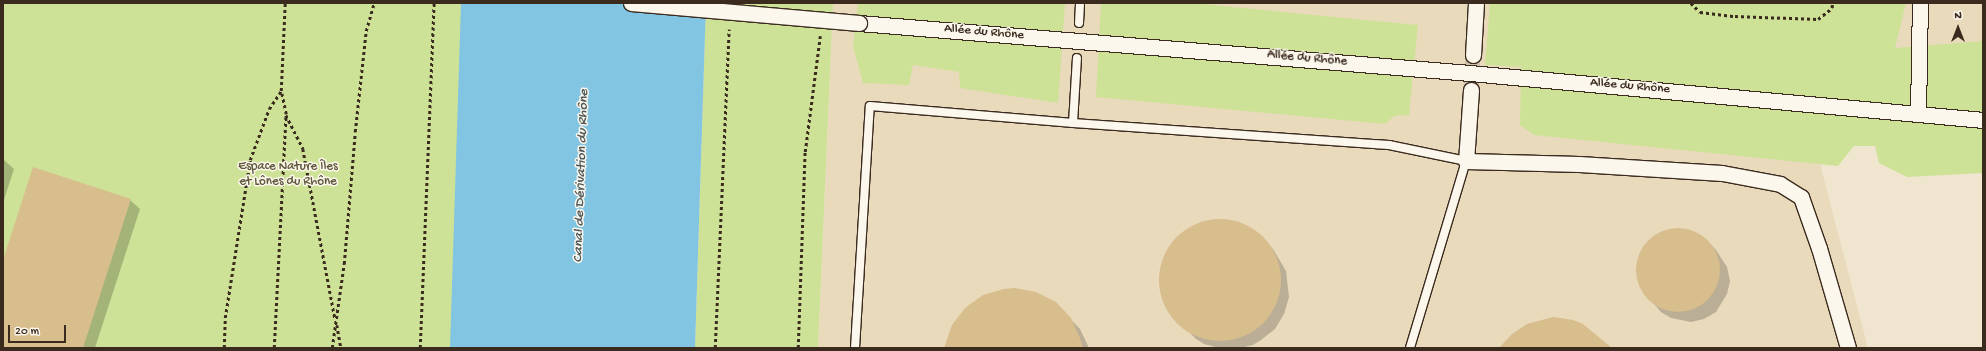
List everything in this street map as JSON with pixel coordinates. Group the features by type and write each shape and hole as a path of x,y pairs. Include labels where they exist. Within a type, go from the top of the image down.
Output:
{"street":[{"name":"Allée du Rhône","path":"631,3 859,23 1470,72 1983,120"},
{"path":"1473,55 1476,3"},
{"path":"1918,114 1920,3"},
{"path":"1471,90 1466,161 1579,164 1722,173 1780,184 1801,197 1819,248 1848,348"}],"lane":[{"path":"1079,24 1080,3"},
{"path":"1073,123 1077,58"},
{"path":"855,348 870,106 1073,123 1389,145 1466,161 1410,348"}],"path":[{"path":"285,3 281,91 286,114 303,149 341,348"},
{"path":"332,348 344,264 355,132 366,31 374,3"},
{"path":"420,348 434,3"},
{"path":"1691,3 1700,12 1735,16 1818,19 1832,8 1832,3"},
{"path":"715,348 729,26"},
{"path":"798,348 805,152 820,31"},
{"path":"224,348 225,318 250,160 269,109 281,91"},
{"path":"274,348 286,114"}],"shaded area":[{"path":"833,3 1983,3 1983,39 1819,160 1868,348 818,348"}],"green space":[{"name":"Espace Nature Îles et Lônes du Rhône","path":"3,3 581,3 566,348 3,348"},
{"path":"706,3 833,3 818,348 695,348"},
{"path":"858,3 1065,3 1058,103 960,88 959,72 913,65 909,85 863,83 853,46"},
{"path":"1101,3 1191,3 1418,25 1409,115 1394,116 1385,124 1096,97"},
{"path":"1490,3 1906,3 1895,48 1982,41 1983,39 1983,173 1907,177 1879,163 1875,146 1854,146 1838,166 1534,135 1520,125 1521,67 1485,65"}],"water":[{"name":"Canal de Dérivation du Rhône","path":"461,3 706,3 695,348 450,348"}],"building":[{"path":"33,167 131,199 83,348 3,348 3,260"},
{"path":"1220,219 1243,224 1263,237 1276,257 1281,280 1276,303 1263,323 1243,336 1220,341 1197,336 1177,323 1164,303 1159,280 1164,257 1177,237 1197,224"},
{"path":"1670,228 1686,228 1702,235 1713,246 1720,262 1720,278 1717,286 1708,300 1702,305 1686,312 1670,312 1654,305 1643,294 1636,278 1636,262 1643,246 1654,235"},
{"path":"1015,288 1036,292 1056,302 1071,318 1083,348 944,348 952,325 965,308 983,295 1004,289"},
{"path":"1553,317 1573,320 1583,324 1612,348 1499,348 1512,334 1527,324"}],"tunnel":[{"path":"1471,90 1473,55"}]}
